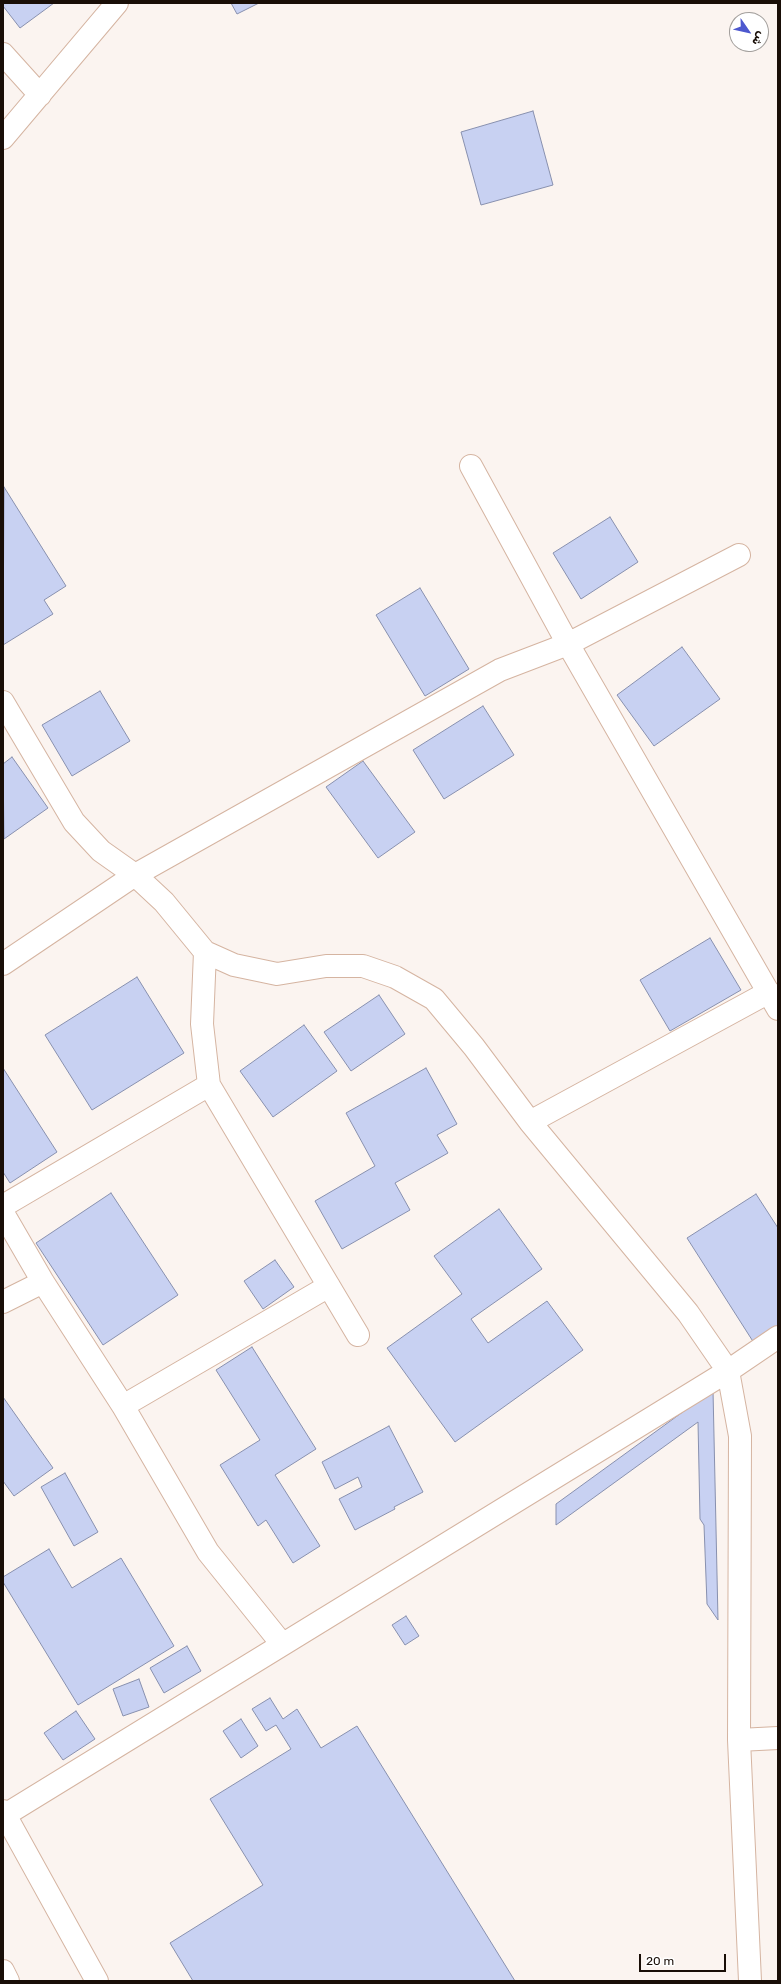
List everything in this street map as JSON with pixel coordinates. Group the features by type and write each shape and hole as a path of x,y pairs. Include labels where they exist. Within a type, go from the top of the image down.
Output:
{"main road":[{"path":"3,138 117,3"},
{"path":"3,54 40,95"},
{"path":"471,466 568,644 773,1000 530,1122"},
{"path":"3,964 135,875 500,670 568,644 738,555"},
{"path":"3,702 74,822 101,851 135,875 164,902 205,952 234,965 277,974 326,966 363,966 395,977 434,999 474,1047 530,1122 688,1313 728,1371 740,1436 739,1740 750,1981"},
{"path":"205,952 202,1024 209,1085 358,1335"},
{"path":"3,1206 209,1085"},
{"path":"3,1214 43,1282 123,1406 208,1552 282,1644"},
{"path":"3,1302 43,1282"},
{"path":"123,1406 329,1286"},
{"path":"97,1981 4,1813 728,1371 778,1337"},
{"path":"739,1740 778,1738"},
{"path":"3,1972 8,1981"}],"building":[{"path":"3,3 54,3 20,28 3,6"},
{"path":"231,3 259,3 237,14"},
{"path":"533,111 553,185 481,205 461,132"},
{"path":"4,487 66,586 44,600 53,614 3,645"},
{"path":"610,517 638,562 581,599 553,553"},
{"path":"420,588 469,669 425,696 376,615"},
{"path":"682,647 720,699 654,746 617,695"},
{"path":"100,691 130,741 72,776 42,725"},
{"path":"483,706 514,755 444,799 413,750"},
{"path":"12,757 48,808 4,839 3,764"},
{"path":"363,761 415,832 378,858 326,787"},
{"path":"710,938 741,990 670,1031 640,980"},
{"path":"137,977 184,1053 92,1110 45,1035"},
{"path":"379,995 405,1034 351,1071 324,1032"},
{"path":"304,1025 337,1071 273,1117 240,1071"},
{"path":"3,1068 57,1152 10,1183 3,1172"},
{"path":"426,1068 457,1124 437,1135 448,1153 395,1183 410,1210 342,1249 315,1201 375,1166 346,1113"},
{"path":"111,1193 178,1295 103,1345 36,1243"},
{"path":"756,1194 778,1228 778,1328 754,1343 687,1238"},
{"path":"499,1209 542,1269 471,1319 488,1343 547,1301 583,1350 455,1442 387,1348 462,1294 434,1256"},
{"path":"275,1260 294,1287 263,1309 244,1281"},
{"path":"252,1347 316,1449 275,1475 320,1546 293,1563 266,1520 258,1526 220,1465 260,1440 216,1370"},
{"path":"713,1390 718,1620 707,1604 704,1525 700,1519 698,1422 556,1525 556,1504"},
{"path":"3,1397 53,1468 14,1496 3,1481"},
{"path":"389,1426 423,1492 355,1530 339,1499 362,1487 358,1477 335,1489 322,1462"},
{"path":"65,1473 98,1532 74,1546 41,1487"},
{"path":"49,1549 72,1588 121,1558 174,1646 78,1705 3,1582 3,1577"},
{"path":"406,1616 419,1636 405,1645 392,1625"},
{"path":"187,1646 201,1671 164,1693 150,1668"},
{"path":"139,1679 149,1707 123,1716 113,1689"},
{"path":"270,1698 283,1719 297,1709 321,1748 357,1726 515,1981 193,1981 170,1943 263,1885 210,1799 291,1749 276,1725 266,1731 252,1709"},
{"path":"76,1711 95,1739 63,1760 44,1733"},
{"path":"241,1719 258,1746 241,1758 223,1731"}]}
